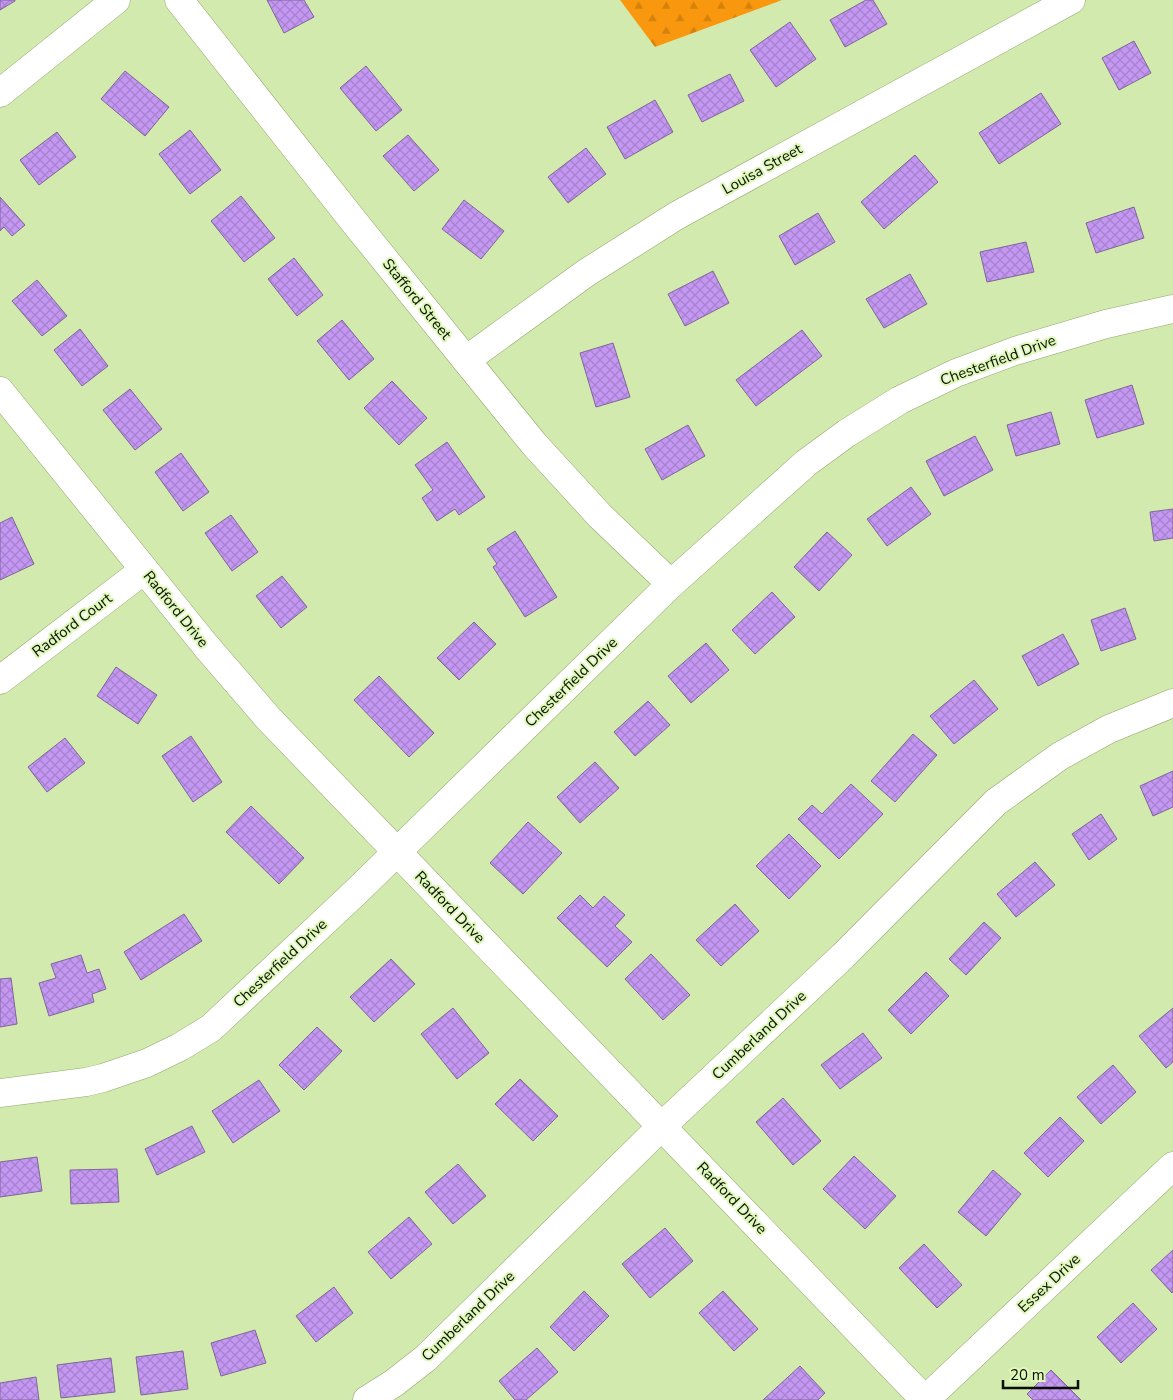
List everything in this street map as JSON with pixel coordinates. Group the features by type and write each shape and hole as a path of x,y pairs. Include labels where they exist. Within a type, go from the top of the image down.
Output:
{"street":[{"path":"0,93 116,0"},
{"name":"Stafford Street","path":"179,0 534,444 600,516 671,584"},
{"name":"Louisa Street","path":"466,360 586,273 676,216 1071,0"},
{"name":"Chesterfield Drive","path":"0,1093 86,1082 103,1078 147,1063 211,1028 397,852 671,584 806,463 847,432 900,400 956,373 1015,351 1106,324 1173,309"},
{"name":"Radford Drive","path":"0,391 206,646 268,718 925,1400"},
{"name":"Radford Court","path":"0,680 144,570"},
{"name":"Cumberland Drive","path":"368,1400 426,1358 662,1126 843,956 996,802 1060,756 1109,729 1173,703"},
{"name":"Essex Drive","path":"925,1400 1173,1166"}],"green space":[{"path":"620,0 782,0 655,47"}],"building":[{"path":"0,0 15,0 15,1 0,10"},
{"path":"267,0 304,0 314,17 284,33"},
{"path":"866,0 873,0 887,24 845,47 830,20"},
{"path":"790,22 816,59 776,87 750,50"},
{"path":"1134,41 1151,73 1119,90 1102,58"},
{"path":"366,66 402,110 376,131 340,88"},
{"path":"125,71 169,107 145,136 101,99"},
{"path":"730,74 744,101 702,122 688,95"},
{"path":"1041,93 1061,124 999,164 979,133"},
{"path":"655,100 673,132 625,159 607,127"},
{"path":"190,130 221,170 190,194 159,154"},
{"path":"57,132 76,157 39,185 20,160"},
{"path":"408,135 439,170 414,191 383,156"},
{"path":"586,148 606,174 568,203 548,177"},
{"path":"915,155 938,182 884,229 861,202"},
{"path":"241,196 275,238 244,262 211,221"},
{"path":"0,197 25,225 12,236 4,227 0,231"},
{"path":"464,200 504,231 481,259 442,229"},
{"path":"1134,207 1144,238 1096,253 1086,223"},
{"path":"818,213 835,242 795,265 779,236"},
{"path":"1026,242 1034,272 987,282 980,252"},
{"path":"294,258 323,295 297,316 268,279"},
{"path":"713,271 729,303 685,326 668,294"},
{"path":"910,274 927,304 884,328 866,299"},
{"path":"37,280 67,316 42,336 12,301"},
{"path":"342,320 374,359 349,380 317,341"},
{"path":"80,329 108,366 82,386 54,350"},
{"path":"802,330 822,356 756,406 736,380"},
{"path":"613,343 630,397 596,407 580,353"},
{"path":"392,381 427,418 399,445 364,408"},
{"path":"1132,385 1144,424 1097,438 1085,400"},
{"path":"130,389 162,429 135,450 103,410"},
{"path":"1051,412 1060,444 1016,456 1007,425"},
{"path":"688,425 705,456 662,480 645,449"},
{"path":"975,436 993,470 944,496 926,461"},
{"path":"447,442 485,497 459,515 455,509 437,521 422,498 433,490 415,465"},
{"path":"181,453 209,492 183,511 155,472"},
{"path":"911,487 931,514 887,546 867,519"},
{"path":"1173,509 1173,538 1154,541 1150,512"},
{"path":"231,515 258,552 232,571 205,533"},
{"path":"12,517 34,564 0,580 0,523"},
{"path":"515,531 557,597 525,617 493,567 497,564 487,549"},
{"path":"827,532 852,555 819,591 794,567"},
{"path":"282,576 307,607 281,628 256,596"},
{"path":"772,592 795,617 755,654 732,630"},
{"path":"1125,608 1136,639 1101,651 1091,620"},
{"path":"474,622 496,644 459,680 437,658"},
{"path":"1063,634 1079,664 1038,686 1022,656"},
{"path":"706,643 729,670 691,703 668,676"},
{"path":"116,667 157,695 138,724 97,696"},
{"path":"379,676 434,733 409,757 354,700"},
{"path":"974,680 998,709 954,744 930,716"},
{"path":"648,701 670,725 635,756 614,732"},
{"path":"913,734 937,755 895,802 871,781"},
{"path":"191,736 222,782 193,802 162,756"},
{"path":"65,738 85,763 47,792 28,767"},
{"path":"595,762 619,788 580,823 557,797"},
{"path":"1173,771 1173,807 1153,816 1140,786"},
{"path":"851,784 883,814 839,859 798,819 812,805 822,814"},
{"path":"251,806 304,858 279,884 226,832"},
{"path":"1101,814 1117,839 1089,860 1072,834"},
{"path":"528,822 562,853 523,894 490,863"},
{"path":"789,834 821,866 789,899 756,866"},
{"path":"1035,862 1055,885 1016,917 997,894"},
{"path":"580,895 593,908 604,896 625,915 615,926 632,942 607,967 557,918"},
{"path":"735,904 759,931 721,966 696,940"},
{"path":"184,914 202,941 141,980 124,952"},
{"path":"984,922 1001,938 966,975 949,959"},
{"path":"651,954 690,995 663,1020 625,979"},
{"path":"81,955 87,973 99,969 106,989 92,994 94,1002 49,1016 39,983 56,978 51,964"},
{"path":"391,959 415,984 374,1022 350,997"},
{"path":"926,972 949,996 911,1034 888,1010"},
{"path":"11,978 17,1024 0,1027 0,979"},
{"path":"453,1008 489,1053 457,1079 421,1034"},
{"path":"1173,1008 1173,1062 1166,1068 1139,1036"},
{"path":"317,1027 342,1051 304,1090 279,1065"},
{"path":"863,1033 882,1058 840,1089 821,1065"},
{"path":"1113,1065 1136,1092 1101,1124 1077,1097"},
{"path":"520,1079 558,1116 533,1141 495,1104"},
{"path":"259,1080 280,1111 233,1143 212,1111"},
{"path":"783,1098 821,1141 793,1165 756,1122"},
{"path":"1060,1117 1084,1141 1048,1177 1024,1153"},
{"path":"192,1126 205,1152 157,1175 145,1149"},
{"path":"854,1156 896,1196 865,1229 823,1189"},
{"path":"37,1157 42,1191 0,1197 0,1162"},
{"path":"458,1164 486,1196 453,1224 425,1192"},
{"path":"117,1169 119,1202 71,1204 70,1170"},
{"path":"993,1170 1021,1194 986,1236 958,1212"},
{"path":"409,1217 432,1244 391,1279 368,1252"},
{"path":"665,1228 693,1261 650,1298 622,1264"},
{"path":"924,1244 962,1285 937,1308 899,1268"},
{"path":"1173,1250 1173,1292 1172,1293 1151,1270"},
{"path":"334,1287 353,1313 316,1342 296,1316"},
{"path":"584,1291 609,1316 574,1351 550,1327"},
{"path":"723,1291 758,1329 734,1351 699,1313"},
{"path":"1133,1303 1157,1329 1121,1363 1097,1337"},
{"path":"255,1330 266,1363 221,1376 211,1343"},
{"path":"537,1348 558,1372 526,1400 515,1400 499,1381"},
{"path":"183,1351 188,1389 141,1395 136,1357"},
{"path":"111,1358 115,1392 61,1398 57,1365"},
{"path":"800,1366 825,1393 818,1400 763,1400"},
{"path":"1051,1370 1081,1400 1033,1400 1027,1394"},
{"path":"36,1377 39,1400 0,1400 0,1383"}]}
